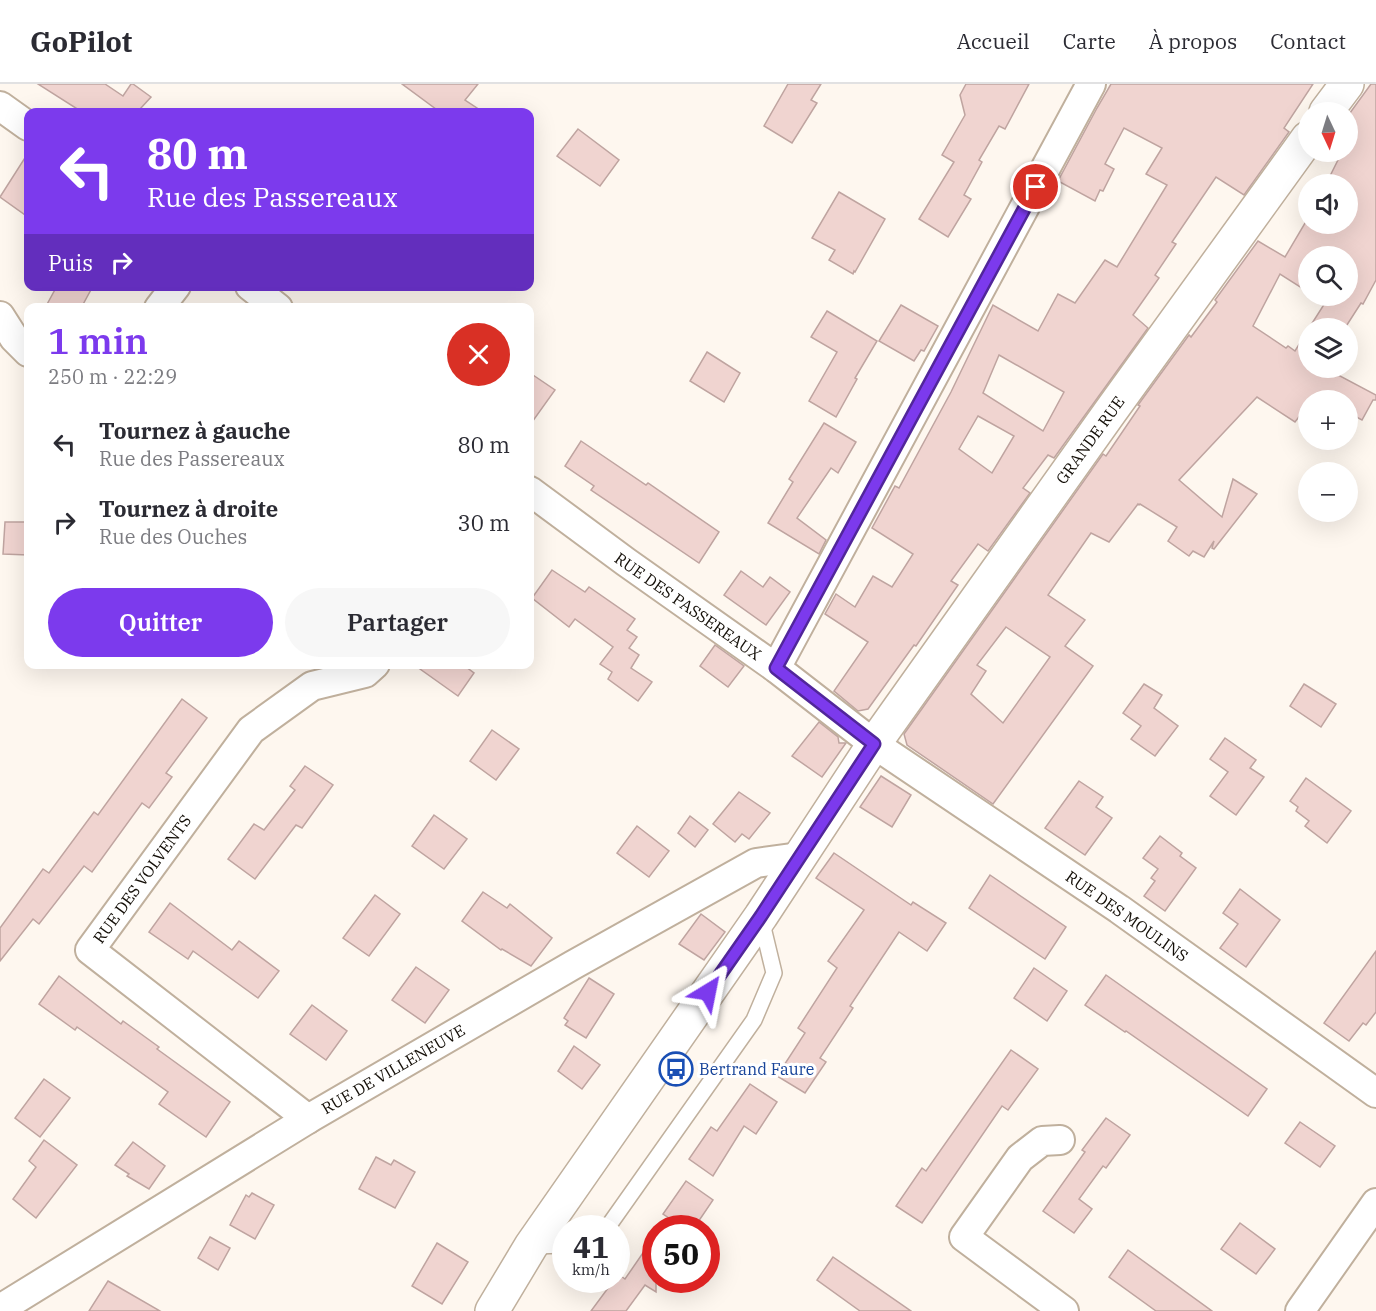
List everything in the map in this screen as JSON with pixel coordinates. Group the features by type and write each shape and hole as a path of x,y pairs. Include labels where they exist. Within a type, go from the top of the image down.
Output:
{"main road":[{"path":"1334,102 1347,84"},
{"name":"GRANDE RUE","path":"492,1311 531,1246 761,916 874,744 1298,152"}],"street":[{"path":"776,668 1091,84"},
{"path":"0,106 24,123"},
{"path":"163,303 172,291"},
{"path":"256,291 272,303"},
{"path":"0,316 14,338 24,348"},
{"name":"RUE DES PASSEREAUX","path":"534,494 776,668 874,744"},
{"name":"RUE DES VOLVENTS","path":"308,1119 90,950 251,730 312,686 365,673 369,669"},
{"name":"RUE DES MOULINS","path":"874,744 1119,909 1376,1093"},
{"name":"RUE DE VILLENEUVE","path":"0,1309 308,1119 573,965 756,863 799,857"},
{"path":"1060,1140 1042,1141 1020,1158 964,1237 1064,1311"},
{"path":"1300,1311 1376,1203"}],"lane":[{"path":"616,1215 754,1020 774,973 761,916"},
{"path":"531,1246 552,1245"}],"building":[{"path":"38,84 105,84 123,96 133,84 151,97 141,108 76,108"},
{"path":"402,84 478,84 465,100 477,108 435,108"},
{"path":"788,84 821,84 811,100 817,103 792,143 764,126"},
{"path":"966,84 1029,84 1005,129 999,126 979,160 982,162 964,195 971,199 948,237 919,219 954,162 942,155 965,115 960,95"},
{"path":"1111,84 1313,84 1301,102 1298,102 1298,107 1284,128 1289,132 1244,195 1216,177 1172,242 1176,244 1155,275 1159,278 1133,315 1148,328 1054,458 1048,455 1023,488 1030,493 988,551 978,544 951,581 958,585 916,646 914,645 868,709 858,711 834,691 868,642 825,614 836,594 855,607 873,576 892,587 913,554 872,528 895,486 899,488 951,392 993,305 1038,331 1058,294 1075,303 1105,260 1117,267 1167,185 1146,174 1162,148 1124,128 1105,164 1114,169 1095,201 1058,181","holes":["999,355 1064,392 1043,431 983,393","978,416 1014,436 992,473 959,449"]},
{"path":"1371,84 1376,84 1376,280 1363,304 1361,303 1351,318 1315,318 1323,306 1358,306 1358,246 1298,246 1298,286 1280,274 1253,326 1286,348 1288,346 1295,351 1298,346 1298,378 1344,378 1376,395 1376,400 1373,400 1362,420 1358,418 1358,390 1298,390 1298,418 1295,422 1257,397 1179,480 1222,517 1233,479 1257,494 1214,549 1212,548 1214,541 1204,557 1193,551 1189,556 1168,541 1177,527 1140,504 1109,542 1091,533 1048,595 1085,620 1065,646 1093,666 993,804 907,745 904,734 1103,454 1106,456 1140,406 1138,405 1189,335 1191,337 1217,302 1215,300 1258,241 1285,257 1299,234 1358,234 1358,174 1331,174 1337,162 1358,162 1358,102","holes":["1006,627 1050,657 1003,723 971,694 986,671 977,665"]},
{"path":"578,129 619,160 600,186 557,156"},
{"path":"24,159 24,214 0,197"},
{"path":"839,192 885,219 853,274 829,260 835,250 812,238"},
{"path":"54,291 90,291 84,303 48,303"},
{"path":"901,305 938,326 924,351 921,350 914,361 879,341"},
{"path":"827,311 877,341 836,417 809,401 837,352 811,337"},
{"path":"707,352 740,373 724,402 690,381"},
{"path":"534,376 555,390 534,419"},
{"path":"824,423 856,442 838,473 831,468 797,518 826,540 819,554 768,523 793,482 789,479"},
{"path":"581,441 646,485 648,483 719,532 699,563 591,490 594,486 565,466"},
{"path":"5,522 24,522 24,555 3,554"},
{"path":"552,570 585,592 589,587 635,619 627,630 637,637 629,648 639,655 631,668 652,682 638,701 608,679 612,672 600,664 613,647 575,619 569,627 534,600 534,595"},
{"path":"741,571 763,587 770,577 790,592 766,625 724,595"},
{"path":"715,645 744,666 728,687 700,666"},
{"path":"420,669 469,669 474,673 458,696"},
{"path":"1144,684 1162,695 1154,708 1178,726 1155,756 1131,739 1141,726 1123,713"},
{"path":"1304,684 1336,704 1321,727 1290,706"},
{"path":"182,699 207,718 166,773 172,777 149,808 142,803 92,872 84,866 39,924 33,919 0,961 0,928 43,869 49,873 94,812 98,815"},
{"path":"819,722 838,737 839,743 846,743 822,777 792,756"},
{"path":"492,730 519,749 496,780 470,761"},
{"path":"1225,738 1256,760 1250,768 1264,777 1236,815 1210,796 1228,772 1210,759"},
{"path":"305,766 333,785 302,828 296,825 255,879 228,859 254,824 264,830 295,790 290,786"},
{"path":"881,776 911,795 892,827 860,807"},
{"path":"1306,778 1351,811 1327,843 1305,826 1309,821 1296,811 1298,807 1290,801"},
{"path":"1079,781 1103,797 1096,807 1112,818 1085,855 1045,828"},
{"path":"739,792 770,813 749,839 742,834 735,842 713,824"},
{"path":"434,815 467,839 444,869 412,846"},
{"path":"690,816 708,830 695,847 678,833"},
{"path":"637,826 669,851 649,877 617,853"},
{"path":"1160,836 1182,853 1180,856 1196,868 1165,911 1144,896 1155,881 1151,878 1158,869 1143,858"},
{"path":"834,853 911,905 913,902 946,923 927,951 899,932 850,1006 853,1008 820,1058 826,1062 805,1093 777,1076 805,1033 798,1028 837,968 828,961 864,910 816,878"},
{"path":"990,875 1066,927 1045,959 969,908"},
{"path":"1240,889 1280,920 1246,967 1220,948 1238,924 1223,913"},
{"path":"483,892 507,908 510,904 552,938 531,966 501,950 462,921"},
{"path":"375,895 400,914 369,956 343,938"},
{"path":"170,903 232,950 239,941 279,971 258,998 193,951 188,959 149,932"},
{"path":"701,914 725,932 704,960 679,944"},
{"path":"1376,951 1376,1012 1366,1025 1363,1023 1349,1041 1324,1023"},
{"path":"416,967 449,990 425,1023 392,1000"},
{"path":"1034,968 1067,991 1047,1021 1014,998"},
{"path":"1106,975 1267,1089 1248,1116 1085,1005"},
{"path":"59,976 121,1024 123,1021 159,1047 157,1049 230,1102 206,1137 159,1104 168,1092 77,1027 75,1030 39,1004"},
{"path":"589,978 614,994 586,1038 565,1025 568,1021 564,1018"},
{"path":"312,1005 347,1031 326,1060 290,1034"},
{"path":"574,1046 600,1065 582,1089 558,1071"},
{"path":"1011,1050 1038,1069 1008,1110 1002,1106 922,1223 896,1206 922,1168 926,1171"},
{"path":"44,1079 70,1098 40,1137 15,1118"},
{"path":"750,1084 777,1102 756,1134 744,1126 713,1176 689,1159 711,1127 717,1131"},
{"path":"1106,1118 1130,1135 1079,1199 1092,1209 1074,1233 1043,1211 1085,1152 1082,1150"},
{"path":"1300,1122 1335,1146 1320,1167 1285,1143"},
{"path":"44,1140 77,1165 36,1218 13,1199 36,1167 29,1161"},
{"path":"133,1142 165,1166 149,1189 127,1176 129,1174 115,1165"},
{"path":"376,1157 391,1165 394,1160 415,1172 395,1208 359,1189"},
{"path":"686,1181 713,1200 703,1215 663,1214"},
{"path":"252,1193 274,1205 255,1239 230,1225 246,1195 249,1197"},
{"path":"1240,1223 1275,1249 1256,1274 1221,1249"},
{"path":"210,1237 230,1248 218,1270 198,1258"},
{"path":"437,1243 468,1262 442,1304 412,1286"},
{"path":"1128,1250 1212,1311 1156,1311 1109,1277"},
{"path":"642,1254 642,1289 626,1311 591,1311 604,1293 630,1293 630,1272"},
{"path":"833,1257 911,1311 860,1311 817,1280"},
{"path":"108,1281 160,1311 89,1311"}],"place":[{"name":"Bertrand Faure","path":"676,1069"}],"route":[{"path":"708,992 874,744 776,668 1036,187"}]}
